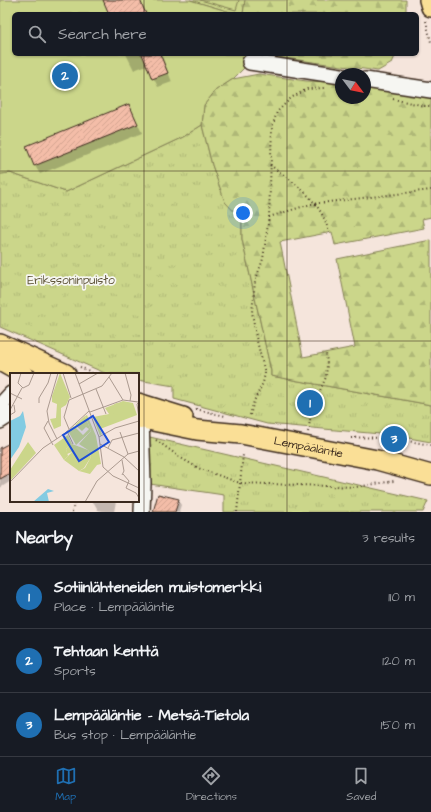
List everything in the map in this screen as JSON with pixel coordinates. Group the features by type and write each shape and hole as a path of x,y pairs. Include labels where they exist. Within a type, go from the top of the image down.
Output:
{"main road":[{"path":"429,0 431,7"},
{"path":"0,344 45,370"},
{"path":"0,361 20,373"},
{"name":"Lempääläntie","path":"140,411 197,430 240,434 377,460 431,475"},
{"name":"Lempääläntie","path":"377,460 431,462"}],"street":[{"path":"250,62 335,75"},
{"path":"371,81 431,90"},
{"path":"0,406 10,395"},
{"path":"140,411 143,483 142,512"},
{"path":"0,421 10,415"}],"path":[{"path":"250,414 254,401 263,383 265,373 256,337 252,312 254,282 263,259 269,217 272,127 277,112 291,98 307,89 329,87"},
{"path":"388,98 431,106"},
{"path":"270,165 303,190 315,204 326,221 329,233"},
{"path":"269,217 315,204 431,190"},
{"path":"304,431 308,432 312,409 326,377 328,365 326,352"},
{"path":"194,408 227,416"},
{"path":"153,436 155,440 198,468 240,483 356,487 395,481"},
{"path":"347,439 370,437 402,439 431,446"},
{"path":"237,512 243,454"},
{"path":"72,512 75,502"}],"green space":[{"path":"0,0 190,0 230,12 12,12 12,56 254,56 250,62 233,79 216,90 204,105 202,125 183,137 66,192 10,173 0,174"},
{"path":"190,0 245,0 243,12 230,12"},
{"path":"200,0 239,0 236,10"},
{"path":"245,0 406,0 406,12 243,12"},
{"path":"274,56 395,56 392,63 378,71 371,70 371,68 356,68"},
{"path":"259,74 306,81 335,82 335,104 371,104 371,87 431,95 431,217 422,219 424,228 335,245 332,232 280,242 303,357 355,347 337,259 431,240 431,405 271,376 242,239 242,220 225,202 212,165 202,125 204,105 216,90 233,79"},
{"name":"Erikssoninpuisto","path":"202,125 212,165 225,201 242,220 242,239 271,376 431,405 431,442 392,435 267,424 174,399 174,386 139,380 139,373 105,373 0,327 0,174 10,173 66,192 183,137"},
{"path":"141,435 428,501 423,512 224,512 224,495 143,483"}],"building":[{"path":"103,0 140,0 145,12 108,12"},
{"path":"143,56 161,56 168,73 152,79"},
{"path":"129,104 138,124 34,166 26,146"},
{"path":"8,444 10,447 10,474 0,479 0,448"},
{"path":"158,494 179,499 175,512 153,512"}],"place":[{"name":"Tehtaan kenttä","path":"65,76"},
{"name":"Sotiinlähteneiden muistomerkki","path":"310,403"},
{"name":"Lempääläntie - Metsä-Tietola","path":"394,439"}]}
